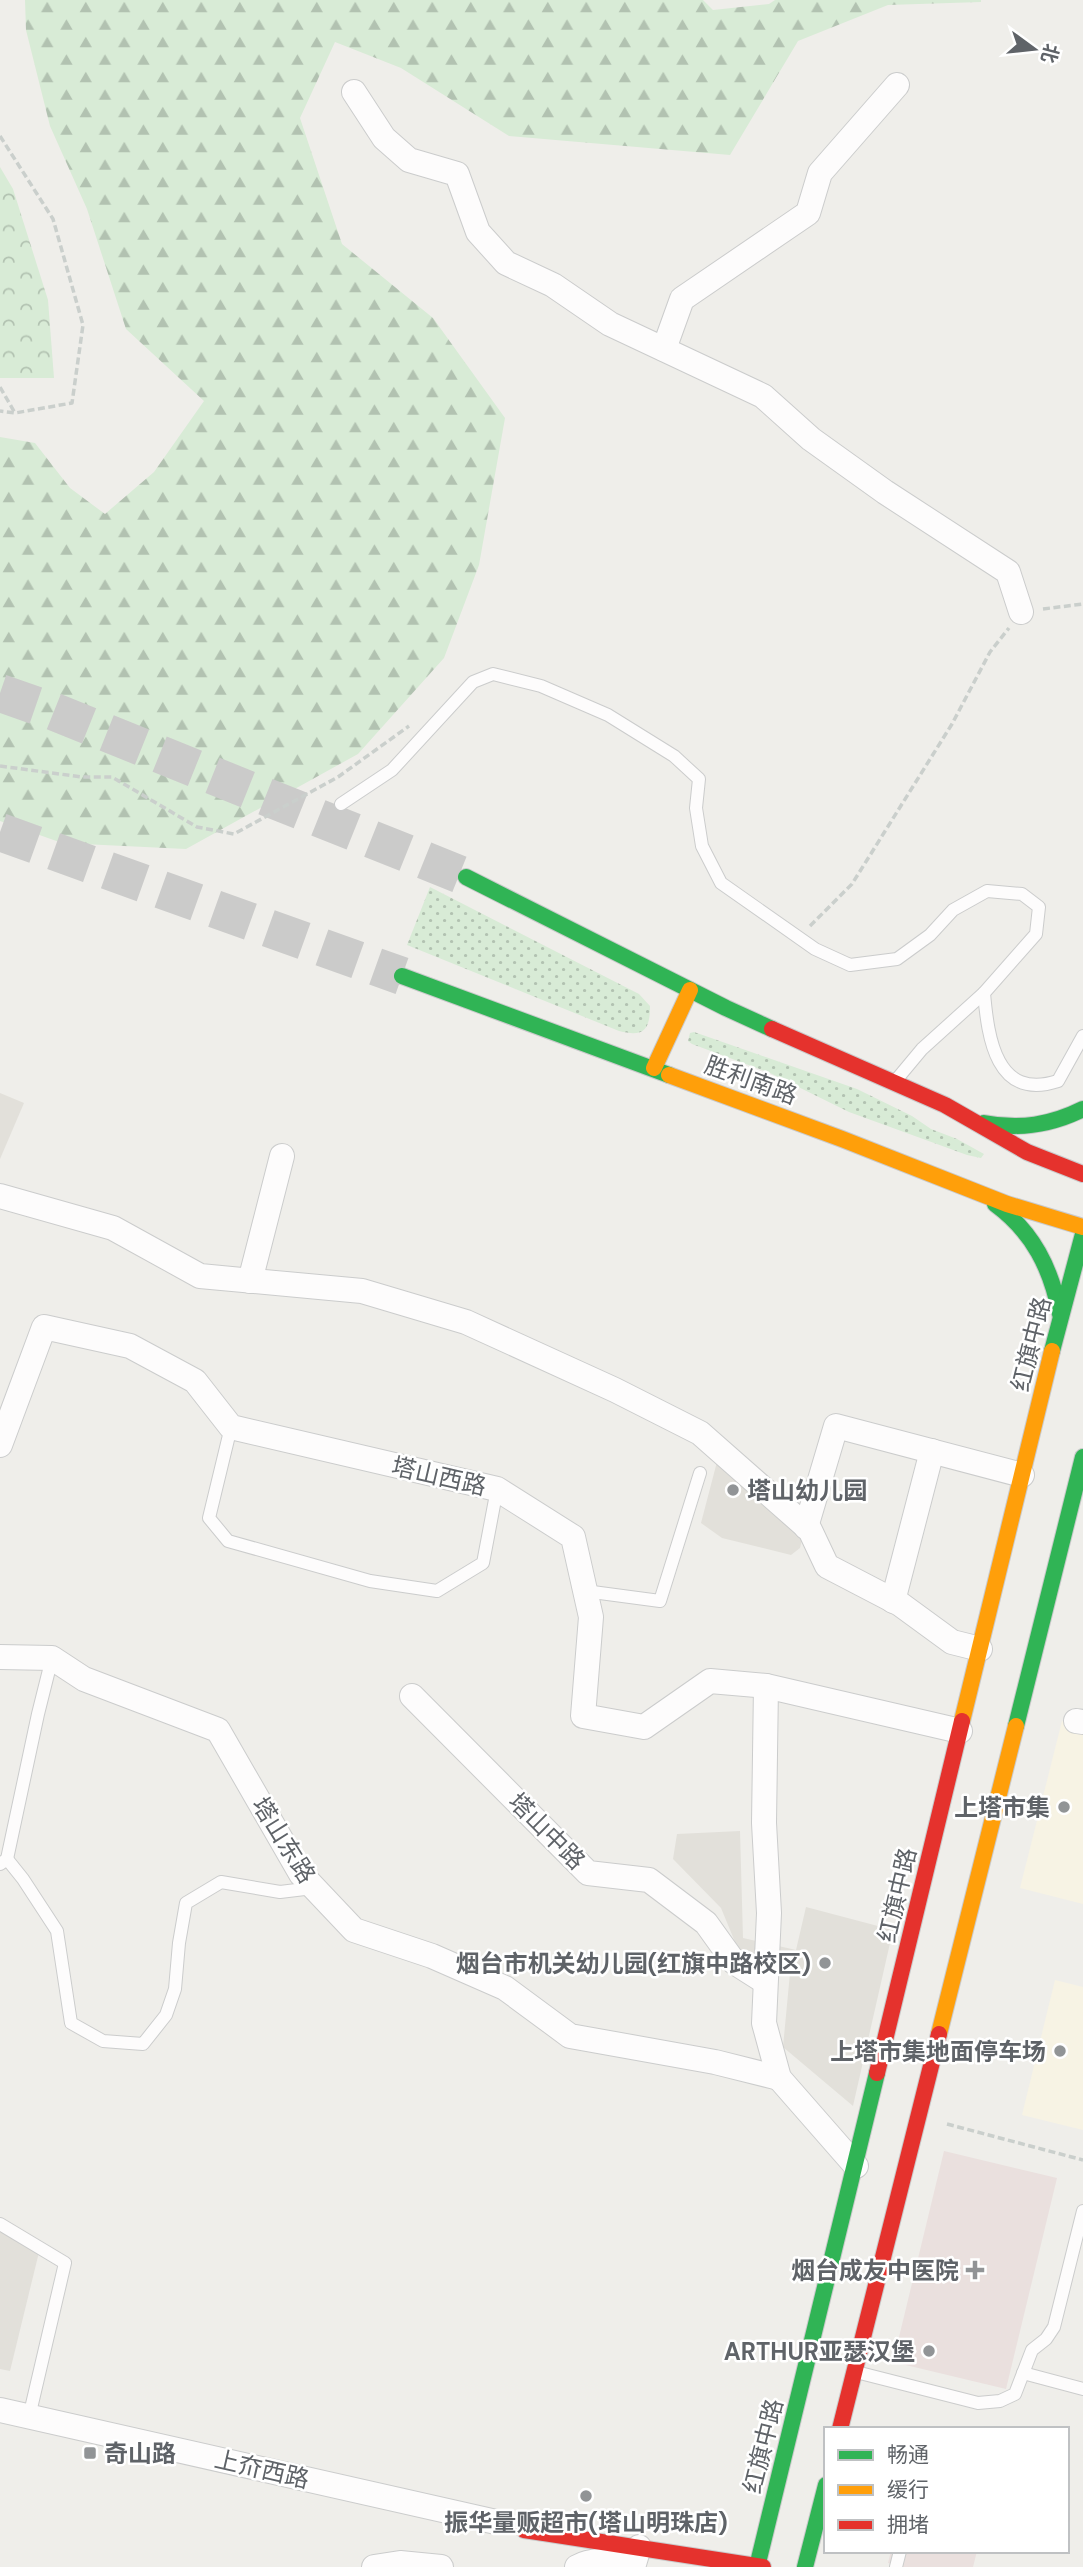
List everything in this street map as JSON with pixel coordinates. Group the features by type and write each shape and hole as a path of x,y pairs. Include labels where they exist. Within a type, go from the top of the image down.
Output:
{"main road":[{"path":"466,877 690,990 894,1082 974,1121 1027,1152 1083,1174"},
{"name":"胜利南路","path":"402,975 654,1068 1007,1204 1083,1227"},
{"path":"654,1068 690,990"},
{"path":"974,1121 1020,1128 1041,1126 1083,1109"},
{"path":"976,1191 1020,1222 1035,1242 1052,1276 1060,1317"},
{"name":"红旗中路","path":"759,2567 1060,1317 1083,1234"},
{"path":"840,2427 1083,1457"},
{"path":"805,2567 824,2493"},
{"name":"上夼西路","path":"496,2522 640,2559 759,2567"}],"street":[{"path":"664,349 682,299 808,213 820,173 897,85"},
{"path":"354,92 384,138 409,160 457,174 478,232 506,263 553,285 610,324 763,396 811,439 885,492 1007,572 1021,612"},
{"path":"250,1281 282,1156"},
{"path":"0,1196 113,1227 200,1276 362,1291 466,1322 615,1390 700,1433 806,1527 821,1550 827,1566 894,1601 952,1642 980,1649"},
{"path":"0,1445 44,1327 130,1346 195,1381 231,1427"},
{"path":"806,1527 836,1426 1022,1475"},
{"name":"塔山西路","path":"231,1427 497,1489 573,1537 590,1617 583,1716 644,1727 710,1681 766,1686 960,1731"},
{"path":"894,1601 932,1451"},
{"path":"0,1657 52,1658"},
{"name":"塔山东路","path":"52,1658 84,1678 218,1730 300,1874 354,1930 432,1956 505,1988 570,2036 715,2062 779,2078"},
{"path":"766,1686 764,1823 769,1913 764,2023 779,2078 856,2166"},
{"name":"塔山中路","path":"412,1696 588,1873 649,1880 706,1923 734,1962 764,1980"},
{"name":"上夼西路","path":"0,2410 496,2522"},
{"path":"577,2567 588,2562 640,2559"},
{"path":"374,2567 400,2563 441,2567"}],"lane":[{"path":"341,804 392,770 473,682 493,674 541,687 608,715 674,756 699,779 696,808 702,846 721,883 815,948 850,965 897,959 930,935 953,909 987,891 1022,894 1039,906 1036,934 984,993 922,1049 894,1082"},
{"path":"984,993 992,1047 1007,1075 1024,1084 1058,1081 1083,1036"},
{"path":"231,1427 209,1518 229,1541 370,1581 437,1591 483,1563 497,1489"},
{"path":"585,1591 660,1601 700,1473"},
{"path":"1066,1524 1083,1528"},
{"path":"52,1658 3,1862 23,1879 57,1931 71,2022 103,2041 143,2044 166,2015 175,1989 186,1903 221,1882 279,1892 314,1888"},
{"path":"854,2371 978,2403 1000,2401 1015,2394 1032,2350 1046,2339 1054,2327 1083,2211"},
{"path":"0,2224 65,2263 29,2417"},
{"path":"1023,2373 1083,2389"}],"path":[{"path":"0,136 53,219 83,325 72,403 15,413 0,411"},
{"path":"0,387 15,413"},
{"path":"798,937 852,884 952,724 990,652 1021,612 1083,604"},
{"path":"0,766 82,777 112,777 197,827 234,834 338,777 402,729 414,724"},
{"path":"947,2124 1083,2160"}],"shaded area":[{"path":"0,1093 24,1103 0,1159"},
{"name":"塔山幼儿园","path":"718,1458 804,1531 800,1548 791,1555 722,1538 701,1523"},
{"name":"上塔市集","path":"1062,1721 1083,1726 1083,1904 1020,1888"},
{"name":"烟台市机关幼儿园(红旗中路校区)","path":"740,1831 743,1938 796,1950 806,1907 893,1930 853,2106 783,2047 790,1973 740,1954 721,1908 673,1859 677,1834"},
{"name":"上塔市集地面停车场","path":"1055,1980 1083,1987 1083,2130 1022,2115"},
{"name":"烟台成友中医院","path":"944,2151 1057,2178 1006,2389 893,2362"},
{"path":"0,2232 40,2248 10,2371 0,2369"},
{"path":"890,2553 976,2553 973,2567 903,2567 888,2563"}],"green space":[{"path":"25,0 703,0 713,10 769,4 775,0 981,2 888,5 798,41 730,155 509,136 401,68 335,42 300,118 342,244 433,318 505,418 479,565 444,658 358,754 186,849 62,843 0,821 0,437 35,443 70,488 105,514 154,472 204,401 126,329 87,209 50,126 26,30"},
{"path":"0,167 13,189 48,300 54,378 0,378"},
{"path":"430,887 639,994 650,1006 647,1026 634,1033 619,1031 407,945"},
{"path":"694,1032 857,1089 984,1154 981,1158 967,1155 849,1112 770,1073 692,1044 688,1041 690,1033"}],"tunnel":[{"path":"0,693 52,711 466,877"},
{"path":"0,832 402,976"}],"traffic: fast":[{"path":"466,877 772,1029"},
{"path":"402,976 669,1075"},
{"path":"984,1123 1035,1125 1083,1109"},
{"path":"995,1204 1020,1227 1038,1252 1051,1281 1060,1314"},
{"path":"1052,1351 1083,1234"},
{"path":"1016,1726 1083,1457"},
{"path":"757,2567 877,2073"},
{"path":"805,2567 824,2493"}],"traffic: slow":[{"path":"654,1068 690,990"},
{"path":"669,1075 1007,1204 1083,1227"},
{"path":"962,1721 1052,1351"},
{"path":"939,2034 1016,1726"}],"traffic: jam":[{"path":"772,1029 945,1105 1027,1152 1083,1174"},
{"path":"877,2073 962,1721"},
{"path":"841,2427 939,2034"},
{"path":"524,2530 763,2567"}],"place":[{"name":"塔山幼儿园","path":"733,1490"},
{"name":"上塔市集","path":"1064,1807"},
{"name":"烟台市机关幼儿园(红旗中路校区)","path":"825,1963"},
{"name":"上塔市集地面停车场","path":"1060,2051"},
{"name":"烟台成友中医院","path":"975,2270"},
{"name":"ARTHUR亚瑟汉堡","path":"929,2351"},
{"name":"奇山路","path":"90,2453"},
{"name":"振华量贩超市(塔山明珠店)","path":"586,2496"}]}
